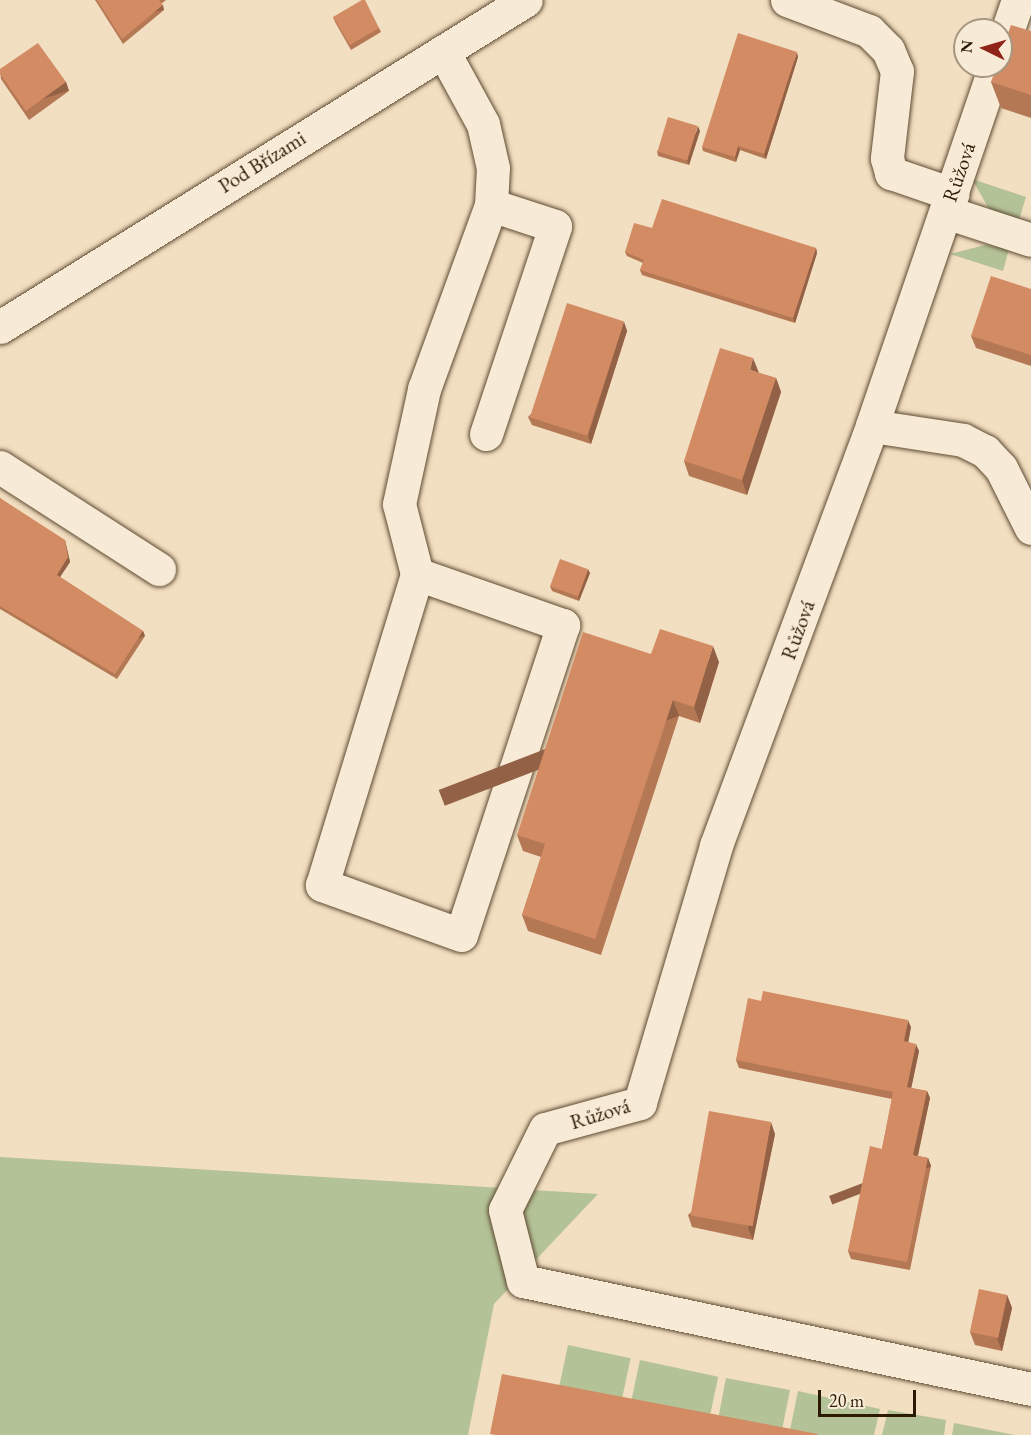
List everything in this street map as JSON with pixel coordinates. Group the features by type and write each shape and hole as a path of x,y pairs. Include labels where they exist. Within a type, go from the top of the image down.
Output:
{"street":[{"name":"Pod Břízami","path":"0,327 526,0"},
{"path":"787,0 869,31 888,50 897,71 886,158 891,173 949,203 1031,240"},
{"path":"1012,18 1019,0 1031,4"},
{"path":"417,574 563,626 461,935 322,885 417,574 399,504 408,454 424,389 491,205 493,168 483,124 443,51"},
{"name":"Růžová","path":"991,78 872,426 716,846 640,1102 545,1129 506,1210 523,1281 1031,1389"},
{"path":"486,434 555,226 491,205"},
{"path":"872,426 963,440 985,451 1001,468 1031,528"},
{"path":"0,467 159,568"}],"green space":[{"path":"972,179 1026,197 1018,223 989,209"},
{"path":"985,245 1009,249 1003,271 950,254"},
{"path":"0,1157 598,1194 494,1304 468,1435 0,1435"},
{"path":"568,1345 631,1358 618,1419 555,1406"},
{"path":"640,1360 718,1377 706,1435 627,1420"},
{"path":"726,1378 790,1390 781,1435 715,1435"},
{"path":"798,1391 880,1409 874,1435 789,1435"},
{"path":"888,1410 946,1420 944,1435 882,1435"},
{"path":"954,1423 1015,1435 952,1435"}],"building":[{"path":"97,0 159,0 163,5 122,39"},
{"path":"365,0 379,28 350,45 333,17"},
{"path":"1013,26 1031,31 1031,95 991,82 992,78 1013,78"},
{"path":"738,33 797,52 764,154 738,146 735,157 702,147"},
{"path":"38,43 66,82 26,111 0,74 0,69"},
{"path":"668,117 698,126 687,160 657,151"},
{"path":"662,199 816,248 793,318 640,270 644,260 625,252 634,223 652,228"},
{"path":"991,276 1031,289 1031,355 971,336"},
{"path":"567,303 624,322 587,436 530,417"},
{"path":"720,348 753,358 750,370 776,378 742,480 684,461"},
{"path":"0,498 65,540 68,557 57,575 143,631 115,674 0,606"},
{"path":"560,559 588,569 578,597 550,586"},
{"path":"660,629 713,646 694,707 673,700 595,939 522,915 545,844 517,835 583,632 651,654"},
{"path":"763,991 908,1020 904,1041 916,1044 907,1087 927,1091 913,1155 928,1158 907,1262 848,1251 870,1146 882,1149 893,1092 736,1060 748,998 761,1001"},
{"path":"709,1111 771,1122 753,1226 691,1215"},
{"path":"979,1289 1007,1295 998,1338 970,1332"},
{"path":"502,1374 818,1434 490,1434"}]}
